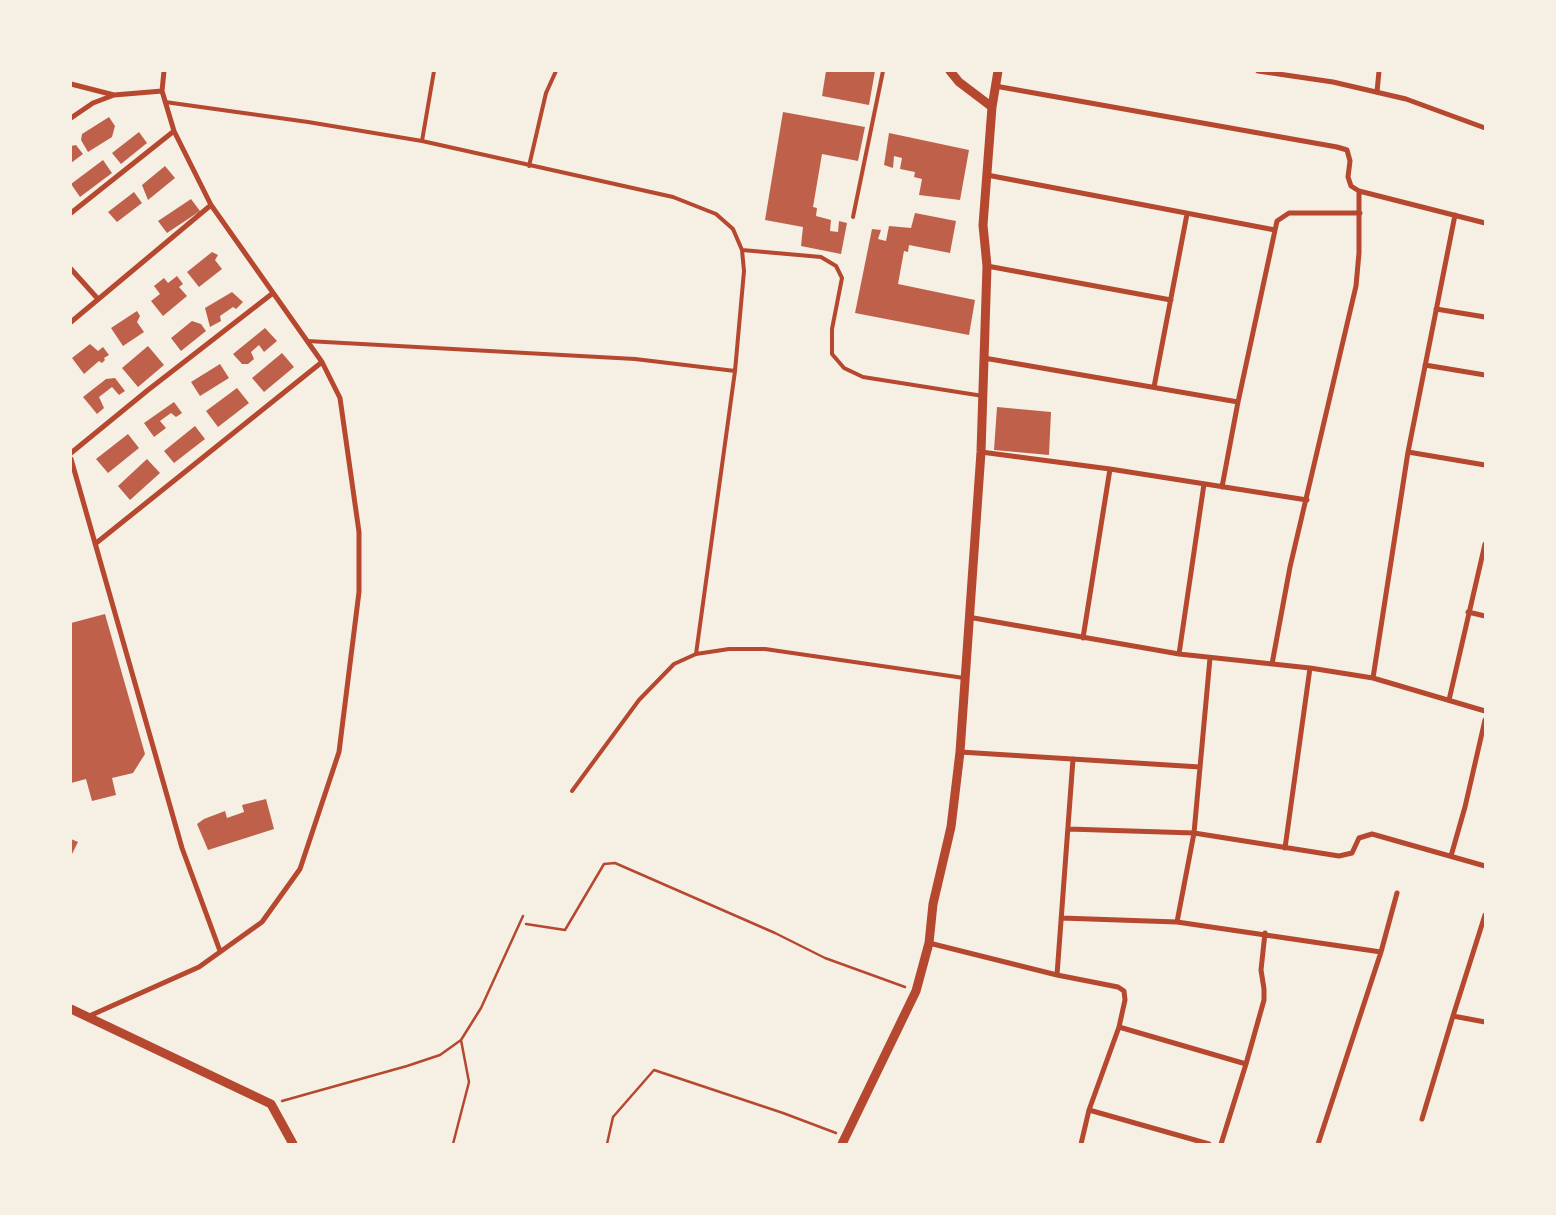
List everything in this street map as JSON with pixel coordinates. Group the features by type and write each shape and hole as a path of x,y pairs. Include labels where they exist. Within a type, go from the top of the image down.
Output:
{"street":[{"path":"87,1017 199,966 262,922 300,869 338,752 359,592 359,532 340,398 322,362 211,205 174,131 162,91 164,71"},
{"path":"950,71 960,82 992,107"},
{"path":"843,1140 916,990 929,943 933,904 951,827 960,752 981,452 987,266 983,225 992,107 998,71"},
{"path":"1258,71 1333,82 1406,98 1485,128"},
{"path":"1377,92 1379,71"},
{"path":"71,84 114,96"},
{"path":"995,86 1337,146 1347,150 1350,161 1348,177 1351,186 1359,191 1485,222"},
{"path":"71,118 93,103 114,96 162,91"},
{"path":"71,213 174,131"},
{"path":"986,174 1275,230"},
{"path":"1272,664 1290,567 1356,286 1360,213 1359,191"},
{"path":"71,322 211,205"},
{"path":"1222,487 1238,402 1277,221 1289,213 1360,213"},
{"path":"1154,387 1187,214"},
{"path":"1373,678 1408,452 1455,215"},
{"path":"987,266 1171,300"},
{"path":"71,269 98,299"},
{"path":"71,453 148,390 273,293"},
{"path":"1436,309 1485,317"},
{"path":"984,358 1238,402"},
{"path":"95,544 322,362"},
{"path":"1425,364 1485,375"},
{"path":"981,452 1110,469 1307,500"},
{"path":"1408,452 1485,465"},
{"path":"71,459 182,848 220,951"},
{"path":"1083,638 1110,469"},
{"path":"1179,654 1204,484"},
{"path":"1449,700 1484,547"},
{"path":"1468,612 1485,616"},
{"path":"968,617 1179,654 1310,668 1373,678 1485,711"},
{"path":"1178,922 1194,833 1210,658"},
{"path":"1285,848 1310,668"},
{"path":"1451,856 1465,807 1485,720"},
{"path":"960,752 1073,758 1200,768"},
{"path":"1057,975 1073,758"},
{"path":"1068,829 1194,833 1338,856 1352,853 1360,838 1372,834 1485,866"},
{"path":"1318,1144 1381,952 1397,893"},
{"path":"1422,1119 1452,1016 1485,915"},
{"path":"1060,918 1178,922 1265,933 1381,952"},
{"path":"1221,1144 1264,1000 1261,970 1265,933"},
{"path":"929,943 1057,975 1118,987 1124,991 1125,1000 1119,1027 1089,1110 1081,1144"},
{"path":"71,1009 271,1104 292,1144"},
{"path":"1452,1016 1485,1022"},
{"path":"1119,1027 1246,1064"},
{"path":"1089,1110 1210,1144"}],"lane":[{"path":"422,141 434,71"},
{"path":"529,166 546,93 556,71"},
{"path":"853,217 883,71"},
{"path":"166,102 308,122 422,141 673,198 716,214 733,229 742,250 744,271 734,371 696,654"},
{"path":"742,250 821,257 836,266 842,278 832,329 832,354 844,368 863,377 983,396"},
{"path":"307,341 635,359 734,371"},
{"path":"572,791 639,700 674,664 696,654 729,649 765,650 964,678"}],"path":[{"path":"526,924 565,930 604,864 615,863 775,933 824,958 916,990"},
{"path":"271,1104 440,1055 461,1040 481,1008 523,916"},
{"path":"453,1144 469,1082 461,1040"},
{"path":"607,1144 613,1117 654,1070 783,1113 843,1140"}],"building":[{"path":"826,71 875,71 869,105 822,96"},
{"path":"783,112 865,127 858,161 822,154 813,207 817,208 816,216 831,220 830,231 838,232 839,221 847,223 841,254 801,246 803,227 765,220"},
{"path":"109,117 115,126 112,137 88,152 81,140 82,134"},
{"path":"139,132 147,143 121,164 112,153"},
{"path":"889,133 969,150 960,200 919,195 922,179 914,177 915,172 900,169 902,158 894,156 893,168 884,165"},
{"path":"76,145 83,154 71,163 71,146"},
{"path":"103,160 112,173 80,197 71,184"},
{"path":"165,166 175,178 148,200 142,185"},
{"path":"134,192 142,203 117,222 108,212"},
{"path":"191,199 200,211 167,233 158,221"},
{"path":"915,213 956,221 950,253 909,245 908,252 904,251 898,284 975,300 969,335 855,313 872,229 881,230 878,239 886,241 889,226 911,228"},
{"path":"212,252 218,255 215,260 222,269 199,287 187,272"},
{"path":"177,276 183,284 179,287 187,296 163,316 151,301 160,294 154,286 164,278 168,283"},
{"path":"232,292 243,302 236,309 233,307 220,316 221,321 210,327 205,308"},
{"path":"137,311 140,316 137,322 144,332 123,346 111,328"},
{"path":"192,321 201,324 206,331 181,351 171,338"},
{"path":"265,328 277,341 264,352 259,345 251,352 254,359 248,364 242,364 233,354"},
{"path":"90,344 98,351 103,347 109,355 104,358 105,360 102,363 99,361 84,374 72,358"},
{"path":"148,346 164,365 138,387 122,368"},
{"path":"282,353 294,367 264,392 252,378"},
{"path":"220,364 229,378 200,396 191,382"},
{"path":"115,378 125,391 119,395 112,387 99,397 104,408 97,414 83,397 106,379"},
{"path":"237,388 249,403 218,427 206,411"},
{"path":"174,402 182,413 176,417 171,413 160,421 166,428 154,437 144,423"},
{"path":"997,407 1051,412 1049,455 994,450"},
{"path":"195,426 205,439 174,463 164,451"},
{"path":"128,434 139,448 108,473 96,459"},
{"path":"147,459 160,473 130,500 118,486"},
{"path":"105,614 145,754 133,773 112,778 116,795 92,801 86,779 71,783 71,623"},
{"path":"266,799 274,829 208,850 197,824 204,819 225,811 227,818 244,812 242,805"},
{"path":"71,839 78,842 71,856"}]}
